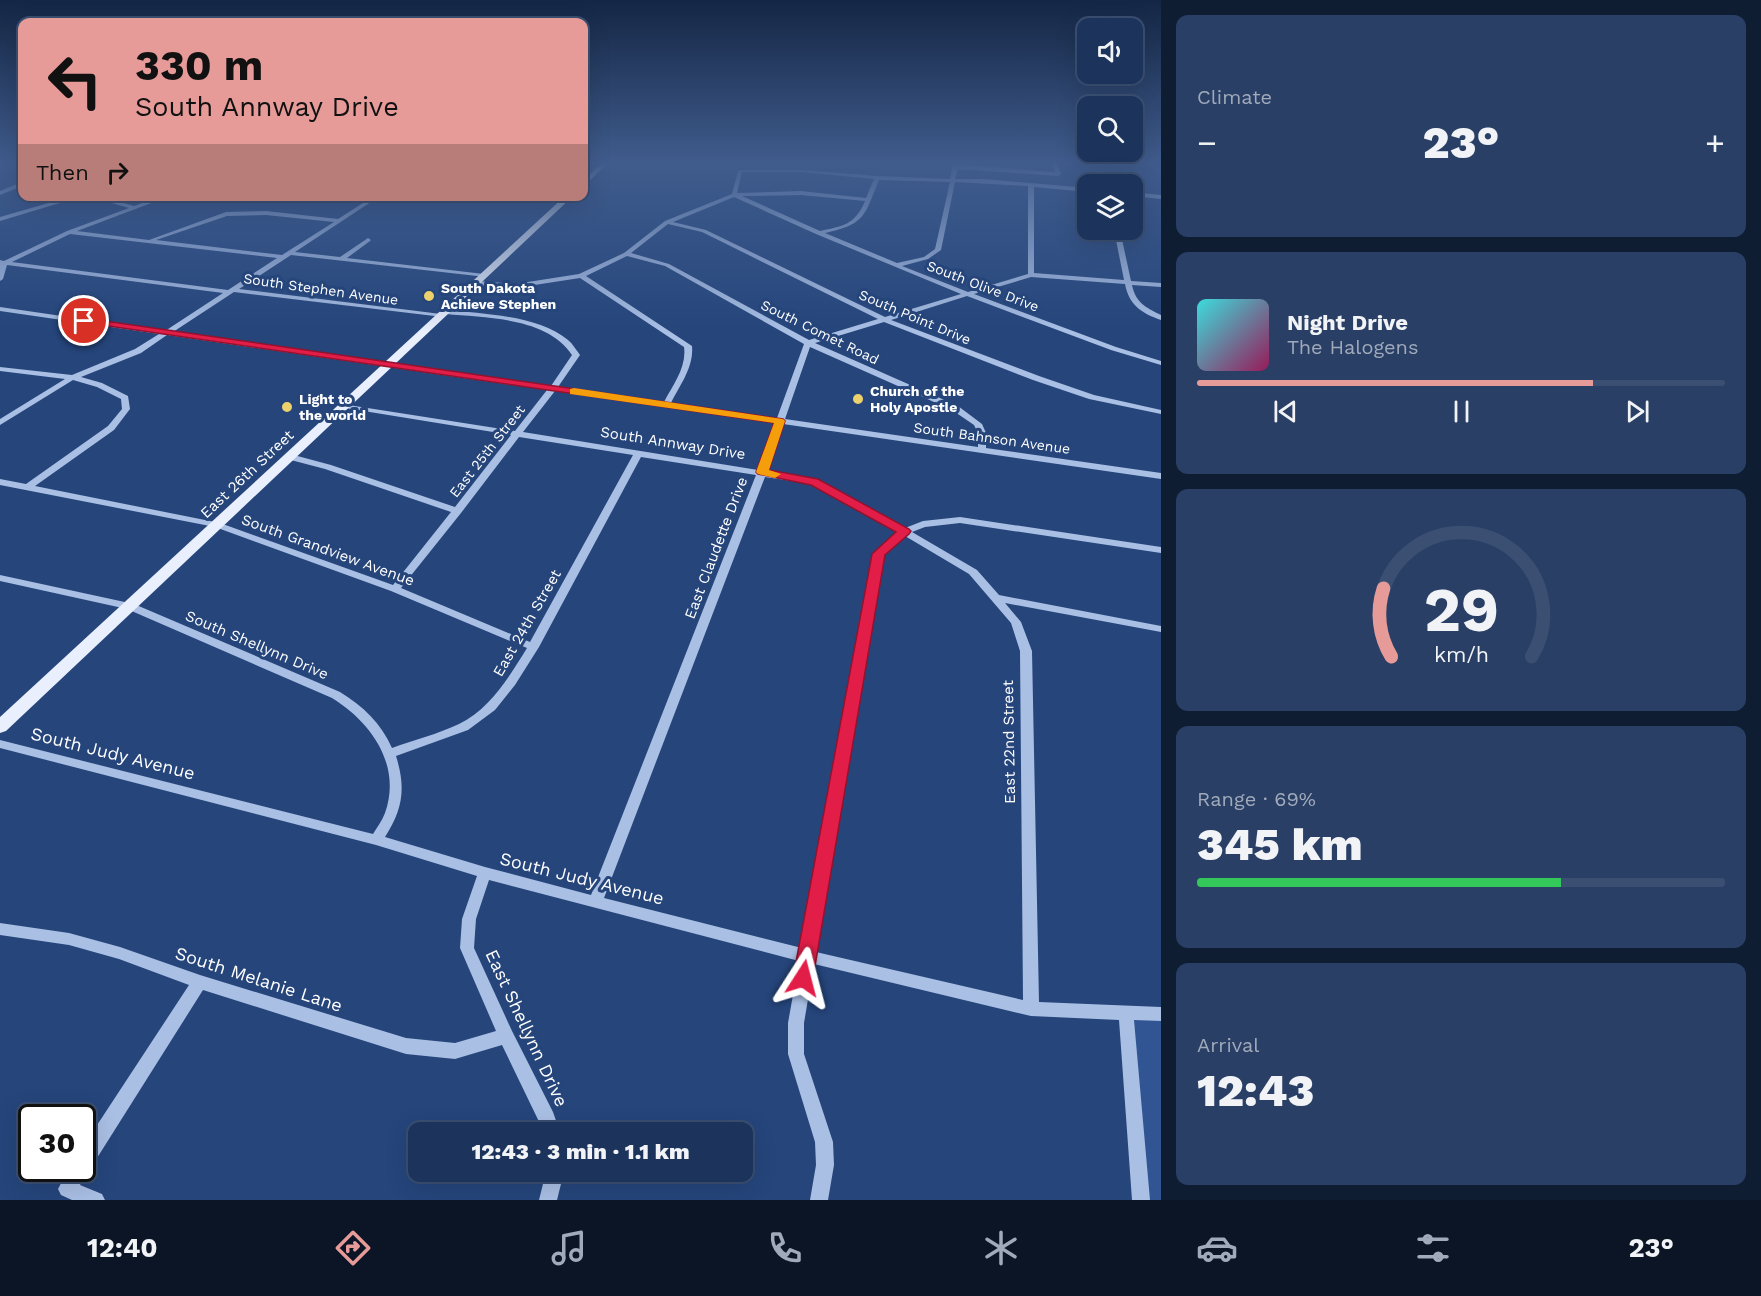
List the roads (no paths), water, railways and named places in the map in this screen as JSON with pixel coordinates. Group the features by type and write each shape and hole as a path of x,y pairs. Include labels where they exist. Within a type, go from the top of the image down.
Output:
{"main road":[{"name":"East 26th Street","path":"0,727 544,220"}],"street":[{"path":"0,279 2,263 69,232 102,220"},
{"path":"150,241 209,220"},
{"path":"330,220 339,221"},
{"path":"477,283 514,286 581,276 626,254 672,220"},
{"name":"South Olive Drive","path":"789,220 966,294 1161,363"},
{"path":"817,233 856,223 859,220"},
{"path":"898,265 926,258 938,250 944,220"},
{"path":"1031,220 1032,275"},
{"path":"0,423 70,379 138,351 339,221"},
{"name":"South Point Drive","path":"667,222 697,228 721,238 885,320 1035,378 1092,397 1161,412"},
{"path":"69,232 342,259 484,276"},
{"path":"342,259 368,240"},
{"path":"1120,240 1131,297 1136,303 1161,318"},
{"name":"South Comet Road","path":"626,254 667,266 808,343 968,416 978,424 982,434 982,450"},
{"name":"South Stephen Avenue","path":"2,263 443,314"},
{"path":"808,343 1032,275 1161,285"},
{"path":"581,276 688,346 690,354 688,362 666,405"},
{"name":"South Bahnson Avenue","path":"0,309 1161,476"},
{"name":"East 25th Street","path":"395,589 458,511 576,355 572,348 549,331 520,321 443,314"},
{"name":"East Claudette Drive","path":"596,901 762,472 808,343"},
{"path":"0,369 70,379 114,389 125,398 126,409 111,428 27,488"},
{"name":"South Annway Drive","path":"345,406 814,482 904,531"},
{"name":"East 24th Street","path":"389,754 464,727 491,707 511,682 533,647 639,453"},
{"path":"290,457 328,467 458,511"},
{"name":"South Grandview Avenue","path":"0,482 217,525 395,589 533,647"},
{"path":"819,1200 825,1165 824,1142 796,1054 796,1023 879,554 904,531 923,524 969,520 1161,550"},
{"name":"East 22nd Street","path":"904,531 974,572 1016,622 1026,651 1031,1009"},
{"name":"South Shellynn Drive","path":"0,578 130,606 336,695 360,711 376,731 389,754 397,791 392,814 376,840"},
{"path":"997,598 1161,629"},
{"name":"South Judy Avenue","path":"0,744 376,840 485,873 807,956 1031,1009 1161,1014"},
{"name":"East Shellynn Drive","path":"485,873 473,902 466,936 467,948 506,1036 548,1122"},
{"name":"South Melanie Lane","path":"0,929 28,932 120,953 200,982 406,1046 456,1051 506,1036"},
{"path":"96,1144 200,982"},
{"path":"1126,1014 1141,1200"},
{"path":"71,1182 67,1189 96,1200"},
{"path":"548,1200 552,1182"}],"place":[{"name":"South Dakota Achieve Stephen","path":"429,296"},
{"name":"Church of the Holy Apostle","path":"858,399"},
{"name":"Light to the world","path":"287,407"}]}
